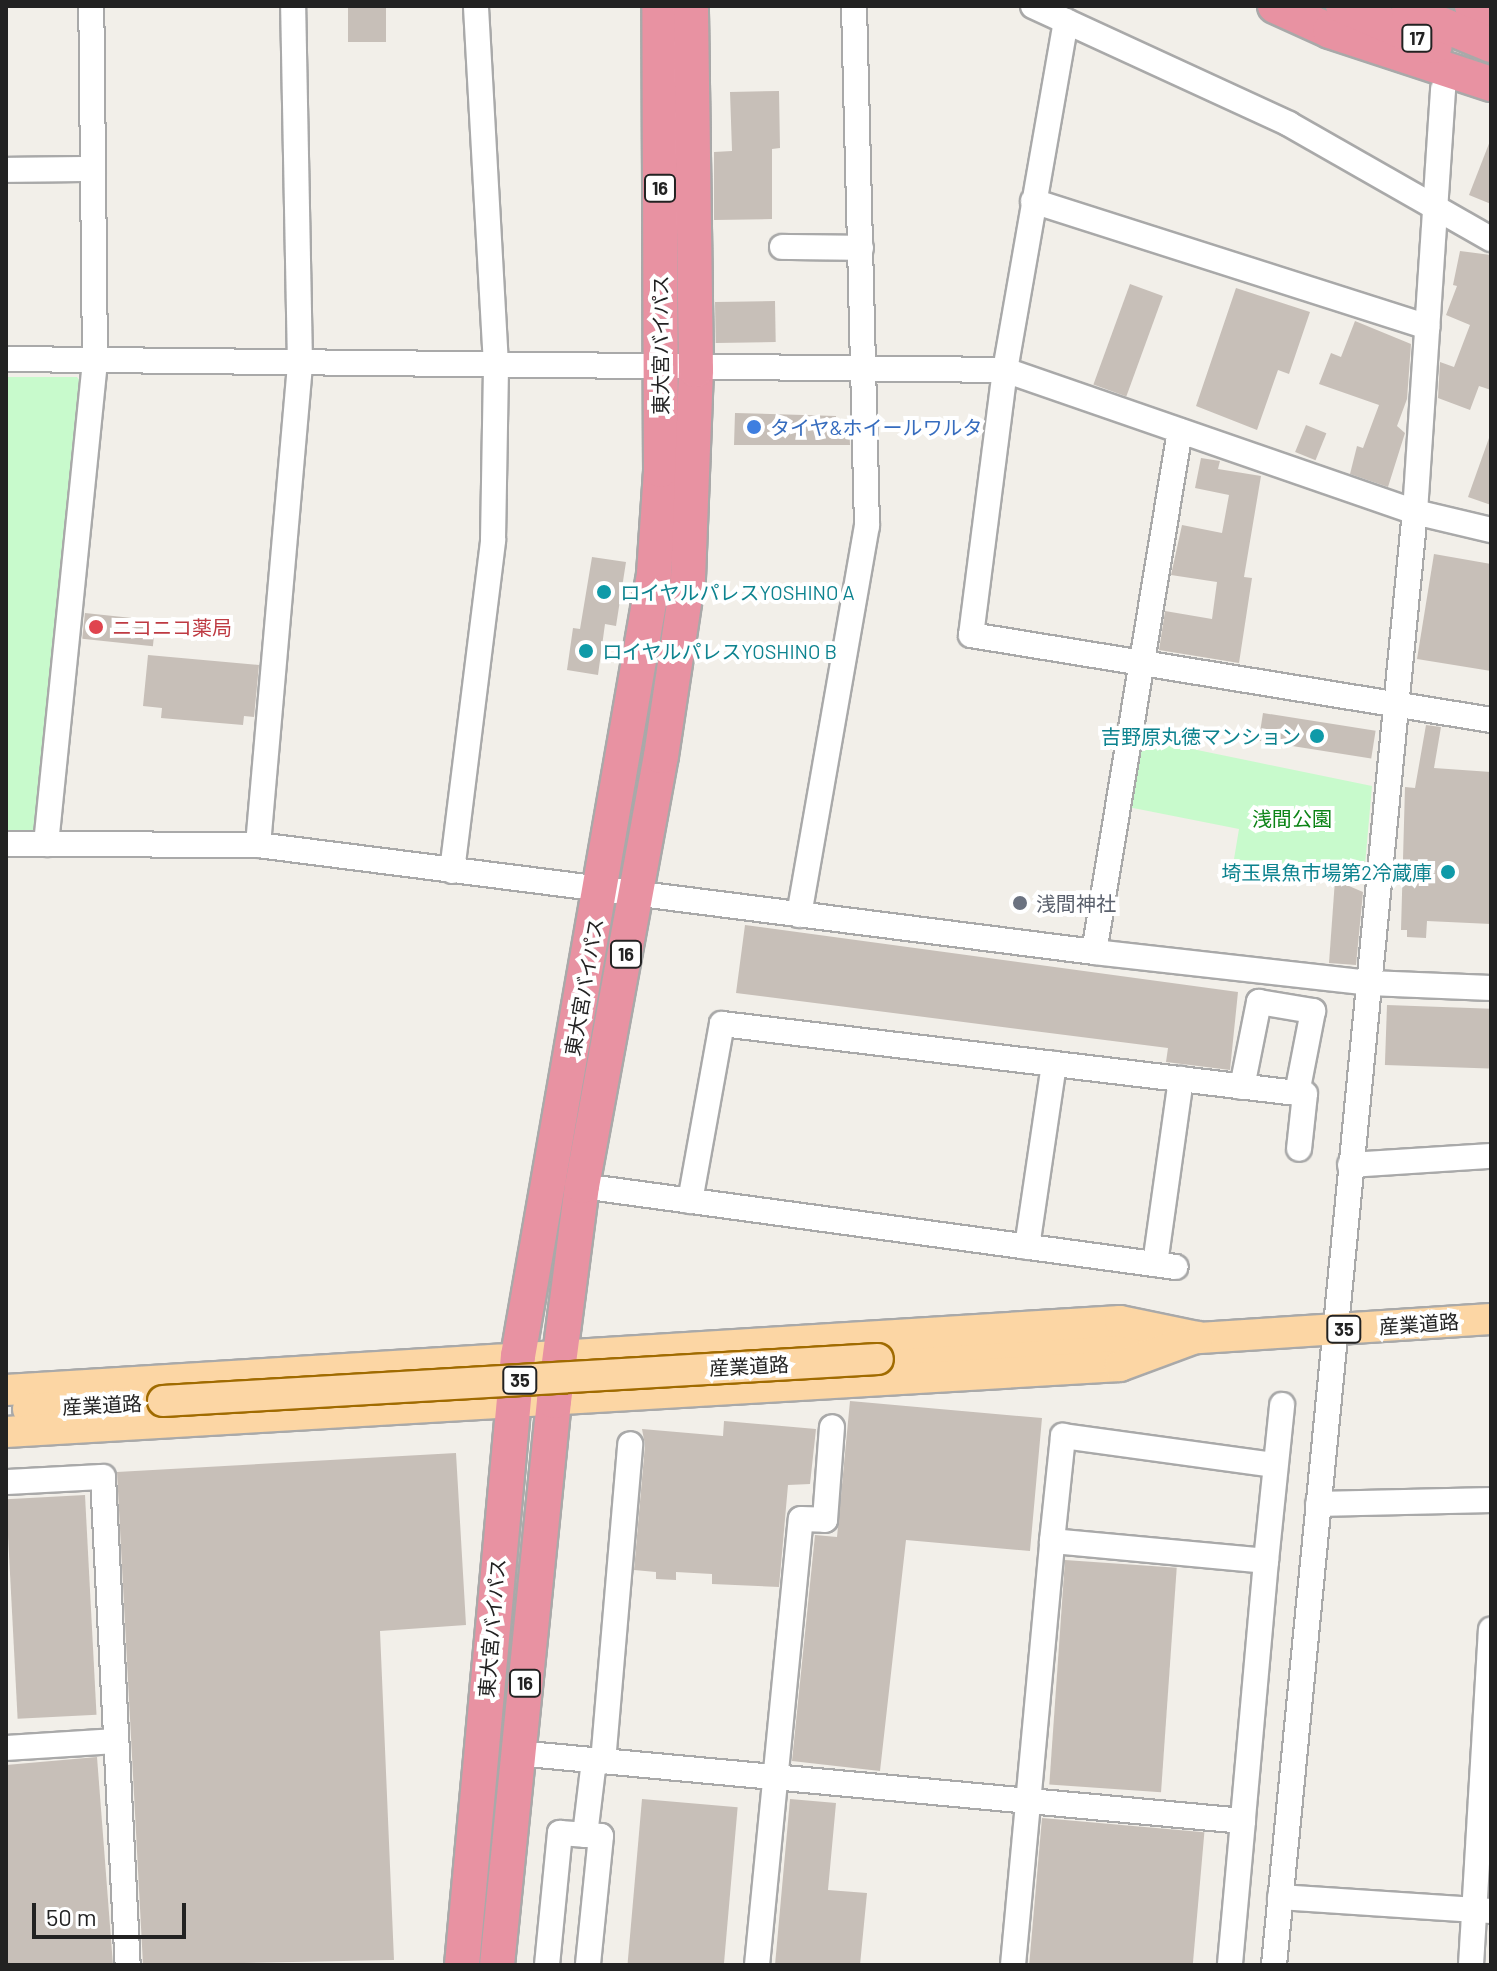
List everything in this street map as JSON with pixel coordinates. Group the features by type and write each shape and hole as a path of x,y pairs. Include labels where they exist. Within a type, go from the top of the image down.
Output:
{"highway":[{"name":"東大宮バイパス","path":"462,1965 518,1356 602,890 654,574 661,370 659,6"},
{"name":"東大宮バイパス","path":"497,1965 554,1401 582,1186 637,895 688,578 696,370 691,6"},
{"path":"1275,6 1330,31 1491,84"},
{"name":"17","path":"1343,6 1491,69"},
{"name":"17","path":"1398,6 1491,45"},
{"path":"1472,6 1491,15"}],"main road":[{"name":"産業道路","path":"6,1411 1491,1319"},
{"name":"35","path":"6,1390 1120,1321 1198,1337"},
{"name":"35","path":"6,1432 512,1405 1120,1366 1198,1337"}],"street":[{"path":"46,844 95,362 91,6"},
{"path":"258,845 300,364 293,6"},
{"path":"452,871 493,540 496,365 476,6"},
{"path":"799,915 867,526 854,6"},
{"path":"1033,6 1289,124 1434,211 1491,239"},
{"path":"1066,21 1005,370 971,635 1491,720"},
{"path":"1274,1965 1415,512 1443,89"},
{"path":"6,170 93,169"},
{"path":"1033,201 1427,327"},
{"path":"782,247 861,248"},
{"path":"6,359 661,370 1005,370 1415,512 1491,530"},
{"path":"1094,952 1180,431"},
{"path":"6,844 258,845 1094,952 1369,983 1491,988"},
{"path":"1242,1087 1259,1002 1313,1011 1297,1093"},
{"path":"690,1201 722,1024 1305,1094 1299,1149"},
{"path":"1027,1247 1054,1064"},
{"path":"582,1186 1166,1266 1181,1079"},
{"path":"1350,1165 1491,1156"},
{"path":"1230,1965 1274,1465 1282,1405"},
{"path":"757,1965 801,1519 825,1520 832,1427"},
{"path":"1013,1965 1063,1436 1274,1465"},
{"path":"585,1835 599,1761 630,1444"},
{"path":"6,1482 103,1477 128,1965"},
{"path":"1318,1504 1491,1500"},
{"path":"1052,1541 1266,1561"},
{"path":"1471,1965 1482,1911 1491,1630"},
{"path":"6,1748 116,1741"},
{"path":"517,1753 1243,1821"},
{"path":"547,1965 560,1833 601,1836 588,1965"},
{"path":"1280,1897 1482,1911"}],"green space":[{"path":"6,377 77,377 83,385 41,826 33,834 6,833"},
{"name":"浅間公園","path":"1139,738 1372,786 1364,876 1234,859 1239,829 1128,807"}],"building":[{"path":"348,6 386,6 386,42 348,42"},
{"path":"779,91 780,148 772,149 772,219 714,220 714,152 732,151 730,92"},
{"path":"1491,141 1491,204 1469,195"},
{"path":"1460,251 1491,255 1491,390 1479,386 1470,410 1438,398 1440,362 1454,367 1470,325 1446,315 1457,286 1453,285"},
{"path":"1130,284 1163,296 1126,397 1093,385"},
{"path":"1236,288 1310,312 1289,374 1278,370 1257,430 1196,406"},
{"path":"775,301 776,342 716,343 715,302"},
{"path":"1355,321 1411,344 1407,399 1397,426 1405,433 1388,487 1350,474 1357,446 1363,448 1379,405 1319,384 1331,353 1341,357"},
{"path":"735,413 836,416 836,421 849,421 850,445 734,445"},
{"path":"1306,425 1326,433 1316,460 1295,452"},
{"path":"1491,438 1491,505 1468,497"},
{"path":"1201,458 1220,461 1218,469 1261,476 1244,577 1252,578 1239,663 1159,650 1165,611 1212,619 1217,582 1171,575 1182,525 1222,533 1229,495 1195,488"},
{"path":"1434,554 1491,564 1491,671 1417,659"},
{"path":"592,557 626,562 616,626 605,624 598,675 567,670 573,628 580,629"},
{"path":"85,613 156,620 153,646 82,639"},
{"path":"148,655 259,665 254,717 244,716 243,725 161,718 162,708 143,706"},
{"name":"吉野原丸徳マンション","path":"1263,713 1376,731 1371,758 1259,741"},
{"name":"埼玉県魚市場第2冷蔵庫","path":"1426,725 1441,727 1434,768 1491,772 1491,924 1427,921 1426,938 1407,937 1407,930 1401,930 1405,787 1415,788"},
{"path":"1335,880 1363,892 1356,965 1329,963"},
{"path":"745,925 1238,992 1230,1070 1166,1062 1168,1048 736,993"},
{"path":"1387,1005 1491,1009 1489,1069 1385,1065"},
{"path":"850,1401 1042,1418 1030,1551 906,1540 880,1771 792,1761 815,1535 837,1537"},
{"path":"724,1421 816,1429 810,1484 788,1485 779,1587 712,1584 712,1574 676,1572 676,1580 656,1579 656,1572 634,1570 645,1445 642,1429 723,1436"},
{"path":"456,1453 466,1625 380,1631 394,1960 143,1965 117,1472"},
{"path":"85,1495 97,1715 18,1719 6,1499"},
{"path":"1065,1560 1177,1568 1161,1792 1049,1784"},
{"path":"97,1757 113,1965 6,1965 6,1765"},
{"path":"642,1799 738,1807 724,1965 627,1965"},
{"path":"790,1799 836,1803 828,1890 867,1893 860,1965 775,1965"},
{"path":"1042,1818 1204,1832 1193,1965 1029,1965"}],"place":[{"name":"タイヤ&ホイールワルタ","path":"754,427"},
{"name":"ロイヤルパレスYOSHINO A","path":"604,592"},
{"name":"ニコニコ薬局","path":"96,627"},
{"name":"ロイヤルパレスYOSHINO B","path":"586,651"},
{"name":"吉野原丸徳マンション","path":"1317,736"},
{"name":"埼玉県魚市場第2冷蔵庫","path":"1448,872"},
{"name":"浅間神社","path":"1020,903"}]}
